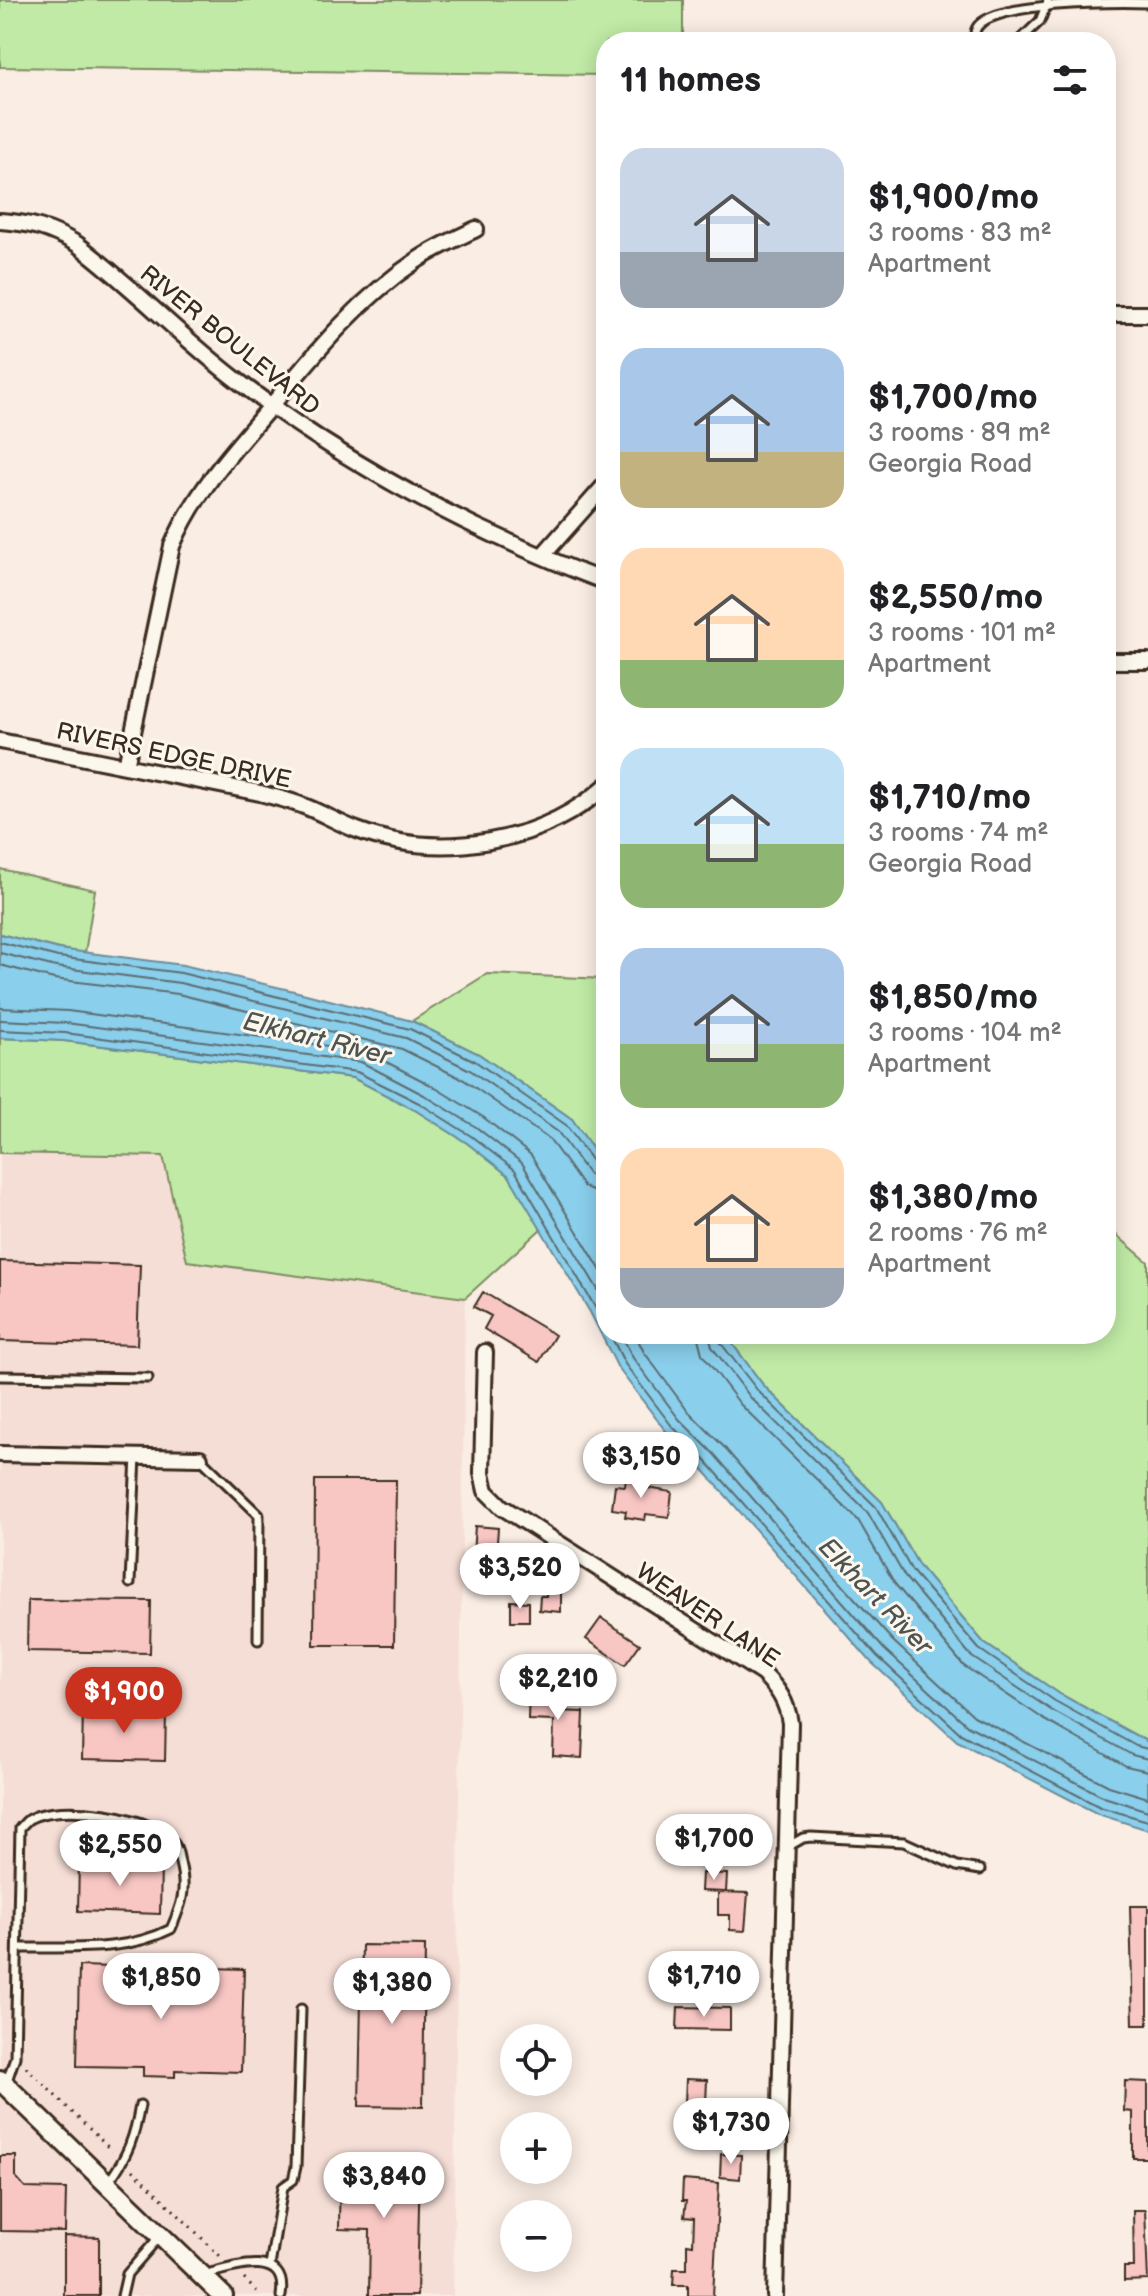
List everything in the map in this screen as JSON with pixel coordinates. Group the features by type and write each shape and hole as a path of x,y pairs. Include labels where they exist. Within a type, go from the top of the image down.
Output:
{"street":[{"name":"RIVER BOULEVARD","path":"0,221 54,230 77,244 163,320 271,406 356,462 414,495 596,578"},
{"path":"126,766 172,546 185,515 208,480 325,341 377,290 419,259 476,229"},
{"path":"1116,314 1148,314"},
{"path":"543,555 596,495"},
{"path":"1116,661 1148,661"},
{"name":"RIVERS EDGE DRIVE","path":"0,741 260,793 301,805 358,831 436,846 474,844 509,837 544,825 596,793"},
{"name":"WEAVER LANE","path":"485,1352 482,1473 486,1491 502,1507 762,1673 782,1695 790,1723 787,1847"},
{"path":"0,1454 200,1458"},
{"path":"775,2296 787,1847"},
{"path":"2,2086 161,2235 206,2284 223,2296"}],"lane":[{"path":"974,32 979,17 992,8 1011,4 1048,1 1148,3"},
{"path":"1028,32 1040,21 1048,1"},
{"path":"0,1376 148,1378"},
{"path":"130,1583 136,1456"},
{"path":"200,1458 259,1515 258,1640"},
{"path":"2,2086 15,2057 20,1828 29,1819 55,1813 109,1813 148,1824 175,1844 185,1880 182,1902 171,1929 152,1939 98,1948 18,1948"},
{"path":"787,1847 811,1837 904,1842 957,1866 980,1870"},
{"path":"270,2266 283,2187 293,2180 296,2167 301,2009"},
{"path":"107,2183 124,2162 134,2140 140,2105"},
{"path":"122,2296 127,2274 161,2235"},
{"path":"206,2284 257,2263 270,2266 278,2274 281,2296"}],"shaded area":[{"path":"0,1153 163,1156 187,1261 465,1298 453,2296 0,2296"}],"green space":[{"path":"0,0 683,0 683,32 596,32 596,75 0,67"},
{"path":"0,869 95,890 85,953 0,934"},
{"path":"487,974 596,979 596,1154 572,1119 479,1054 412,1021"},
{"path":"0,1038 64,1041 353,1078 415,1110 467,1143 509,1176 542,1228 465,1298 187,1261 163,1156 0,1153"},
{"path":"1116,1235 1148,1262 1148,1742 1060,1694 984,1643 919,1566 882,1502 764,1386 732,1344 1116,1344"}],"water":[{"name":"Elkhart River","path":"0,934 59,949 183,965 412,1021 479,1054 572,1119 596,1154 596,1324 509,1176 467,1143 415,1110 353,1078 64,1041 0,1038"},
{"name":"Elkhart River","path":"606,1344 732,1344 764,1386 882,1502 919,1566 984,1643 1060,1694 1148,1742 1148,1830 1098,1814 957,1741 871,1662 665,1430 618,1368"}],"building":[{"path":"0,1261 140,1265 137,1345 0,1341"},
{"path":"483,1292 555,1335 539,1362 484,1329 491,1316 474,1307"},
{"path":"626,1477 648,1480 647,1488 672,1492 669,1517 646,1514 645,1520 625,1517 626,1511 612,1509 615,1485 625,1486"},
{"path":"315,1480 396,1480 394,1645 314,1645"},
{"path":"475,1526 498,1528 494,1584 471,1582"},
{"path":"547,1585 561,1587 561,1612 539,1610 540,1596 546,1596"},
{"path":"28,1600 151,1601 150,1653 27,1651"},
{"path":"511,1601 529,1602 529,1621 511,1621"},
{"path":"601,1618 640,1644 625,1665 586,1639"},
{"path":"529,1688 559,1690 558,1711 584,1712 582,1758 553,1756 554,1721 528,1720"},
{"path":"83,1709 166,1711 165,1761 82,1759"},
{"path":"727,1818 748,1820 746,1843 753,1843 752,1860 724,1858"},
{"path":"79,1862 161,1864 160,1914 78,1911"},
{"path":"702,1873 727,1874 726,1892 701,1891"},
{"path":"718,1892 748,1893 745,1931 730,1930 730,1915 718,1915"},
{"path":"1130,1906 1148,1906 1148,2025 1133,2025"},
{"path":"362,1945 425,1946 423,2107 359,2106"},
{"path":"79,1966 147,1968 146,1997 177,1997 178,1967 244,1969 241,2072 175,2070 175,2077 143,2076 143,2067 77,2066"},
{"path":"678,2007 730,2008 730,2030 677,2029"},
{"path":"686,2079 707,2080 706,2103 716,2103 715,2128 684,2127"},
{"path":"1125,2081 1148,2082 1148,2158 1133,2158 1133,2112 1124,2111"},
{"path":"721,2154 741,2155 740,2179 720,2177"},
{"path":"0,2156 16,2156 16,2178 25,2188 66,2189 65,2232 0,2231"},
{"path":"340,2159 420,2161 417,2296 369,2296 370,2230 339,2229"},
{"path":"683,2180 719,2183 713,2296 688,2296 688,2285 673,2285 674,2269 687,2269 687,2244 693,2245 694,2218 684,2217 686,2201 682,2201"},
{"path":"1133,2210 1145,2210 1148,2280 1124,2281 1124,2267 1134,2267"},
{"path":"64,2236 99,2237 99,2296 64,2296"}]}
